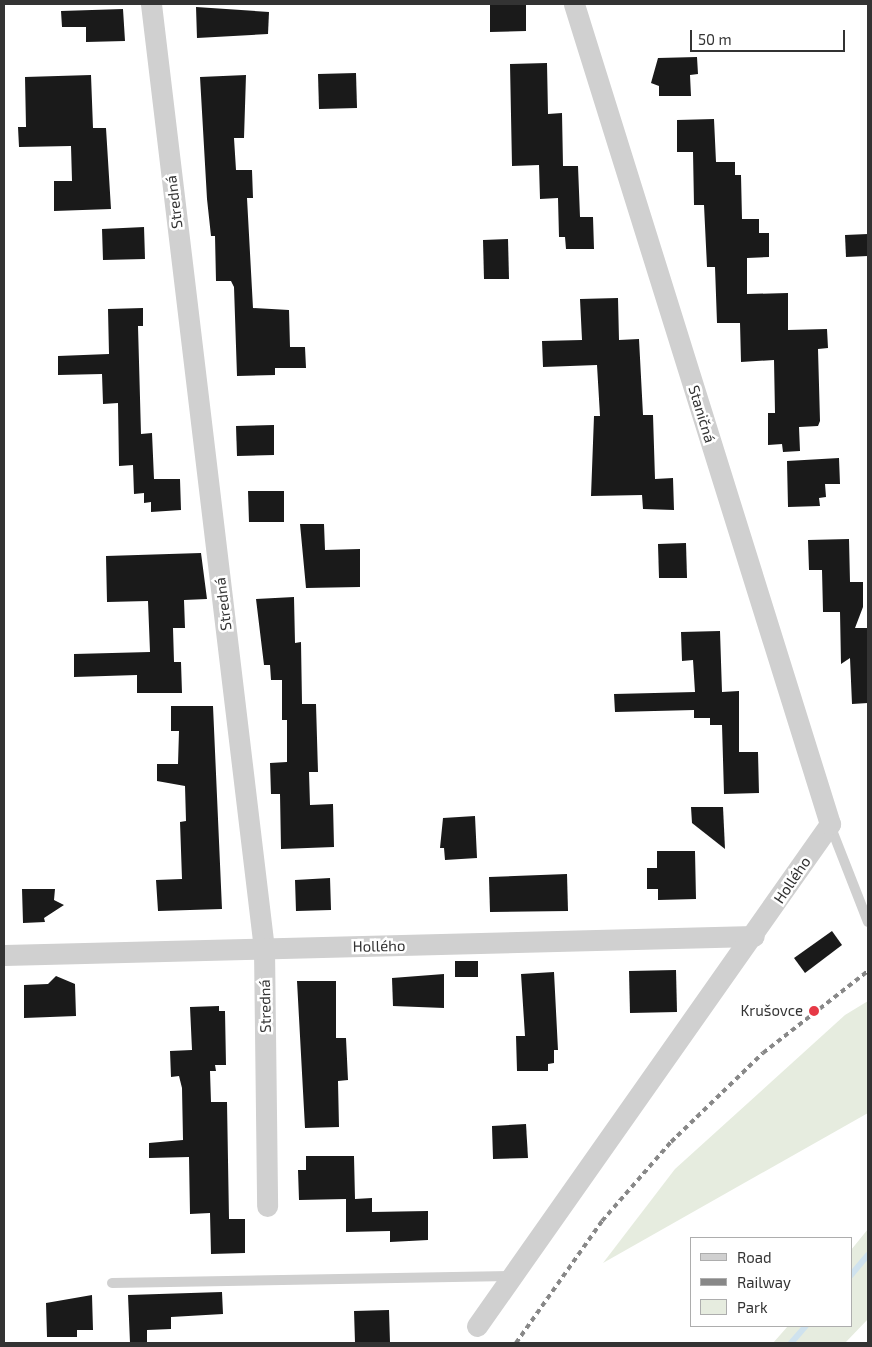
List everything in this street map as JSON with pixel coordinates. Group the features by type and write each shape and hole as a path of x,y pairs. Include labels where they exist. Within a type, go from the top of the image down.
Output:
{"street":[{"name":"Stredná","path":"151,4 264,948 267,1206"},
{"name":"Staničná","path":"574,4 830,824"},
{"name":"Hollého","path":"477,1326 510,1276 754,936 830,824"},
{"name":"Hollého","path":"4,955 754,936"}],"lane":[{"path":"830,824 868,922"},
{"path":"112,1283 510,1276"}],"green space":[{"path":"868,1001 868,1113 603,1263 675,1169 845,1015"},
{"path":"868,1229 868,1319 845,1343 773,1343 787,1327 852,1327 852,1249"}],"building":[{"path":"490,4 526,4 526,31 490,32"},
{"path":"196,7 269,12 268,34 197,38"},
{"path":"123,9 125,41 86,42 86,27 62,27 61,11"},
{"path":"697,57 698,74 690,75 691,96 659,96 659,86 651,83 658,58"},
{"path":"547,63 548,114 562,113 563,166 578,166 580,217 593,217 594,249 566,249 565,237 559,237 558,198 540,199 539,165 512,166 510,64"},
{"path":"356,73 357,108 319,109 318,74"},
{"path":"91,75 93,128 106,128 111,209 54,211 54,181 72,181 71,146 19,147 18,127 26,127 25,77"},
{"path":"246,75 244,138 234,138 236,170 252,170 253,198 247,198 253,308 289,310 290,347 305,347 306,368 275,368 275,375 237,376 234,287 231,281 216,281 215,236 211,236 207,199 200,77"},
{"path":"714,119 716,162 735,162 735,175 741,175 742,219 759,219 759,233 769,233 769,257 747,258 747,294 788,293 788,330 827,329 828,348 818,349 820,421 818,426 799,427 800,451 783,452 782,444 768,445 768,413 775,413 774,360 741,362 740,323 717,323 715,267 707,267 704,205 694,205 693,152 677,152 677,120"},
{"path":"144,227 145,259 103,260 102,229"},
{"path":"868,234 868,256 846,257 845,235"},
{"path":"508,239 509,279 484,279 483,240"},
{"path":"618,298 619,340 639,339 643,415 653,415 655,479 673,478 674,510 643,509 642,495 591,496 594,416 600,416 597,365 543,367 542,341 582,340 580,299"},
{"path":"143,308 143,326 138,326 141,434 152,433 154,479 180,479 181,510 151,512 151,502 144,503 144,493 134,494 133,465 119,466 118,403 103,404 102,374 58,375 58,356 109,354 108,309"},
{"path":"274,425 274,455 237,456 236,426"},
{"path":"839,458 840,484 825,484 826,497 819,498 820,506 788,507 787,461"},
{"path":"248,491 284,491 284,522 249,522"},
{"path":"300,524 324,524 325,550 360,549 360,587 306,588"},
{"path":"849,539 850,582 863,582 863,607 855,628 868,628 868,703 852,704 850,658 841,664 840,612 823,612 822,570 809,570 808,540"},
{"path":"686,543 687,578 659,578 658,544"},
{"path":"201,553 207,599 184,600 185,628 173,628 174,662 181,662 182,693 137,693 137,675 74,677 74,654 150,652 148,601 107,602 106,556"},
{"path":"294,597 295,643 301,642 302,704 316,704 318,772 309,772 310,805 333,804 334,847 281,849 280,794 271,794 270,763 287,762 287,720 282,720 282,680 271,680 270,665 264,665 256,599"},
{"path":"720,631 722,692 739,691 739,752 758,752 759,793 724,794 722,725 710,725 710,718 694,718 694,710 615,712 614,694 695,692 693,660 682,661 681,632"},
{"path":"171,706 213,706 222,909 158,911 156,880 182,879 180,822 186,821 185,786 157,781 157,764 178,764 179,731 171,731"},
{"path":"691,807 723,807 725,849 692,823"},
{"path":"475,816 477,858 445,860 444,848 440,848 443,818"},
{"path":"657,851 695,851 696,899 658,900 658,889 647,889 647,868 657,868"},
{"path":"567,874 568,911 490,912 489,877"},
{"path":"330,878 331,910 296,911 295,880"},
{"path":"22,889 55,889 54,900 64,905 44,918 45,922 23,923"},
{"path":"832,931 842,945 805,973 794,958"},
{"path":"455,961 478,961 478,977 455,977"},
{"path":"676,970 677,1012 630,1013 629,971"},
{"path":"554,972 558,1050 554,1050 554,1063 548,1064 548,1071 517,1071 516,1036 525,1036 521,974"},
{"path":"444,974 444,1008 393,1006 392,978"},
{"path":"56,976 75,984 76,1016 24,1018 24,985 48,984"},
{"path":"297,981 336,981 336,1038 346,1038 348,1080 338,1081 339,1127 305,1128"},
{"path":"219,1006 219,1011 225,1011 226,1065 215,1065 216,1071 210,1071 211,1102 227,1102 229,1219 245,1219 245,1253 211,1254 210,1213 190,1214 189,1157 149,1158 149,1143 183,1140 182,1088 179,1076 171,1077 170,1051 192,1050 190,1007"},
{"path":"526,1124 528,1158 493,1159 492,1126"},
{"path":"306,1156 354,1156 355,1199 372,1198 372,1212 428,1211 428,1240 390,1242 390,1231 346,1232 346,1199 299,1200 298,1170 306,1170"},
{"path":"222,1292 223,1314 171,1317 171,1329 147,1330 147,1343 130,1343 128,1295"},
{"path":"92,1295 93,1330 77,1330 77,1337 47,1337 46,1303"},
{"path":"389,1310 390,1343 355,1343 354,1311"}],"waterway":[{"path":"852,1274 868,1255"},
{"path":"791,1343 805,1327"}],"railway":[{"path":"516,1343 602,1221 671,1142 763,1053 868,971"}],"place":[{"name":"Krušovce","path":"814,1011"}]}
